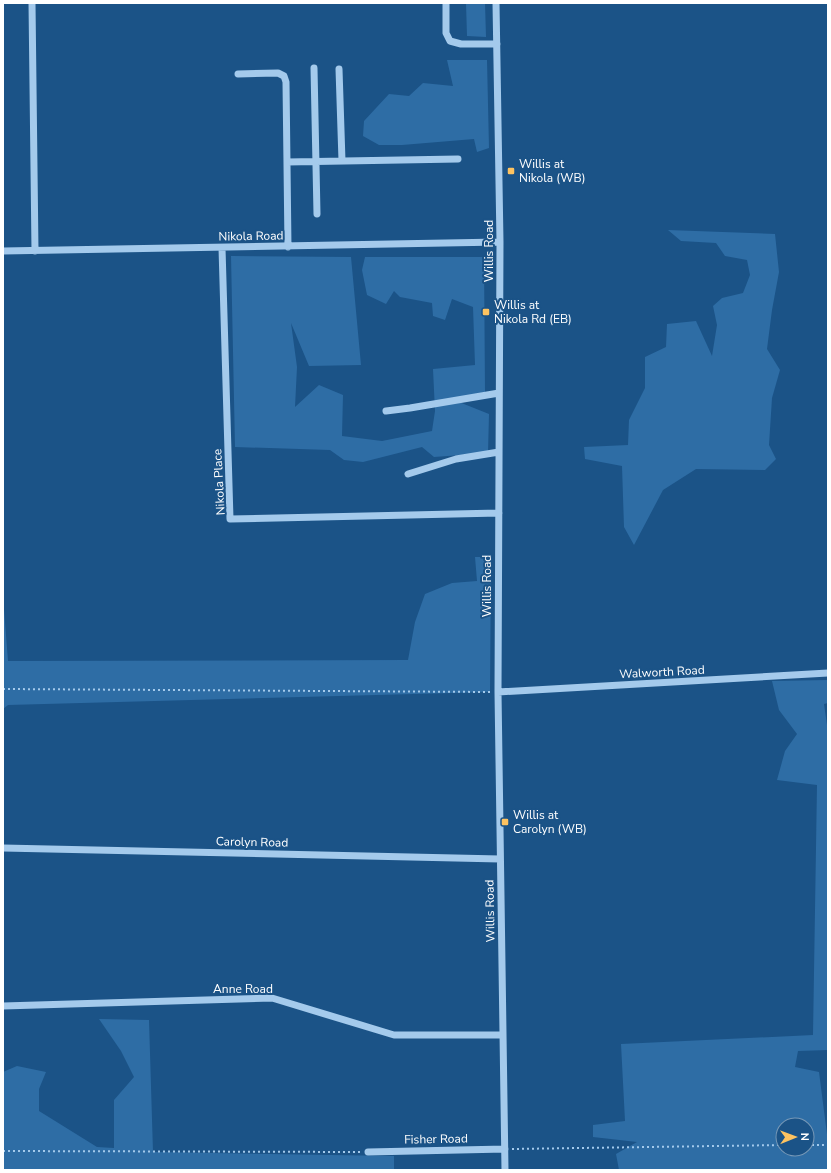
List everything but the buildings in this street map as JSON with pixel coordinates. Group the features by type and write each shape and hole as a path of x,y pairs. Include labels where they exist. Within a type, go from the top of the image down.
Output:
{"street":[{"path":"32,3 34,251"},
{"path":"446,3 446,33 450,41 461,44 497,44"},
{"name":"Willis Road","path":"496,3 500,242 498,692 505,1170"},
{"path":"314,68 317,214"},
{"path":"339,69 342,161"},
{"path":"238,74 278,73 284,76 286,82 288,247"},
{"path":"287,162 458,159"},
{"name":"Nikola Road","path":"3,251 500,242"},
{"name":"Nikola Place","path":"222,248 230,519 499,513"},
{"path":"386,411 500,393"},
{"path":"408,474 456,459 499,452"},
{"name":"Walworth Road","path":"498,692 828,673"},
{"name":"Carolyn Road","path":"3,848 500,859"},
{"name":"Anne Road","path":"3,1006 272,998 394,1035 503,1036"},
{"name":"Fisher Road","path":"368,1152 505,1149"}],"path":[{"path":"3,689 498,692"},
{"path":"815,1145 828,1145"},
{"path":"505,1149 775,1146"},
{"path":"3,1152 368,1152"}],"shaded area":[{"path":"466,3 485,3 486,37 467,36"},
{"path":"447,60 487,60 489,148 477,152 474,139 402,145 379,145 363,136 364,121 389,94 409,96 423,83 453,86"},
{"path":"668,230 775,234 779,272 767,349 780,370 772,398 769,445 776,459 765,470 696,469 663,490 634,545 624,527 622,466 585,459 584,447 628,445 629,420 645,388 645,357 666,347 667,324 696,321 712,356 717,325 713,306 722,298 743,293 750,275 747,260 725,256 716,243 681,241"},
{"path":"231,256 351,257 361,365 309,366 291,323 297,367 295,407 319,385 343,395 342,436 382,441 432,431 435,411 433,369 475,365 473,307 452,299 445,320 433,316 432,303 400,297 394,291 386,304 367,295 362,270 365,257 484,257 485,392 454,400 489,414 488,453 434,457 422,447 363,462 344,460 330,450 235,447"},
{"path":"475,557 491,557 490,692 8,705 3,709 3,596 8,661 408,660 415,622 425,594 452,583 477,581"},
{"path":"828,680 828,703 824,704 828,732 828,1050 798,1051 795,1067 819,1072 828,1142 828,1170 619,1170 616,1154 637,1142 593,1137 593,1125 625,1121 621,1044 813,1035 817,785 777,780 785,751 797,734 779,710 772,681"},
{"path":"99,1019 149,1020 153,1152 394,1156 394,1170 3,1170 3,1072 17,1066 46,1072 39,1089 39,1111 97,1147 114,1148 114,1100 134,1077 121,1051"}],"place":[{"name":"Willis at Nikola (WB)","path":"511,171"},
{"name":"Willis at Nikola Rd (EB)","path":"486,312"},
{"name":"Willis at Carolyn (WB)","path":"505,822"}]}
